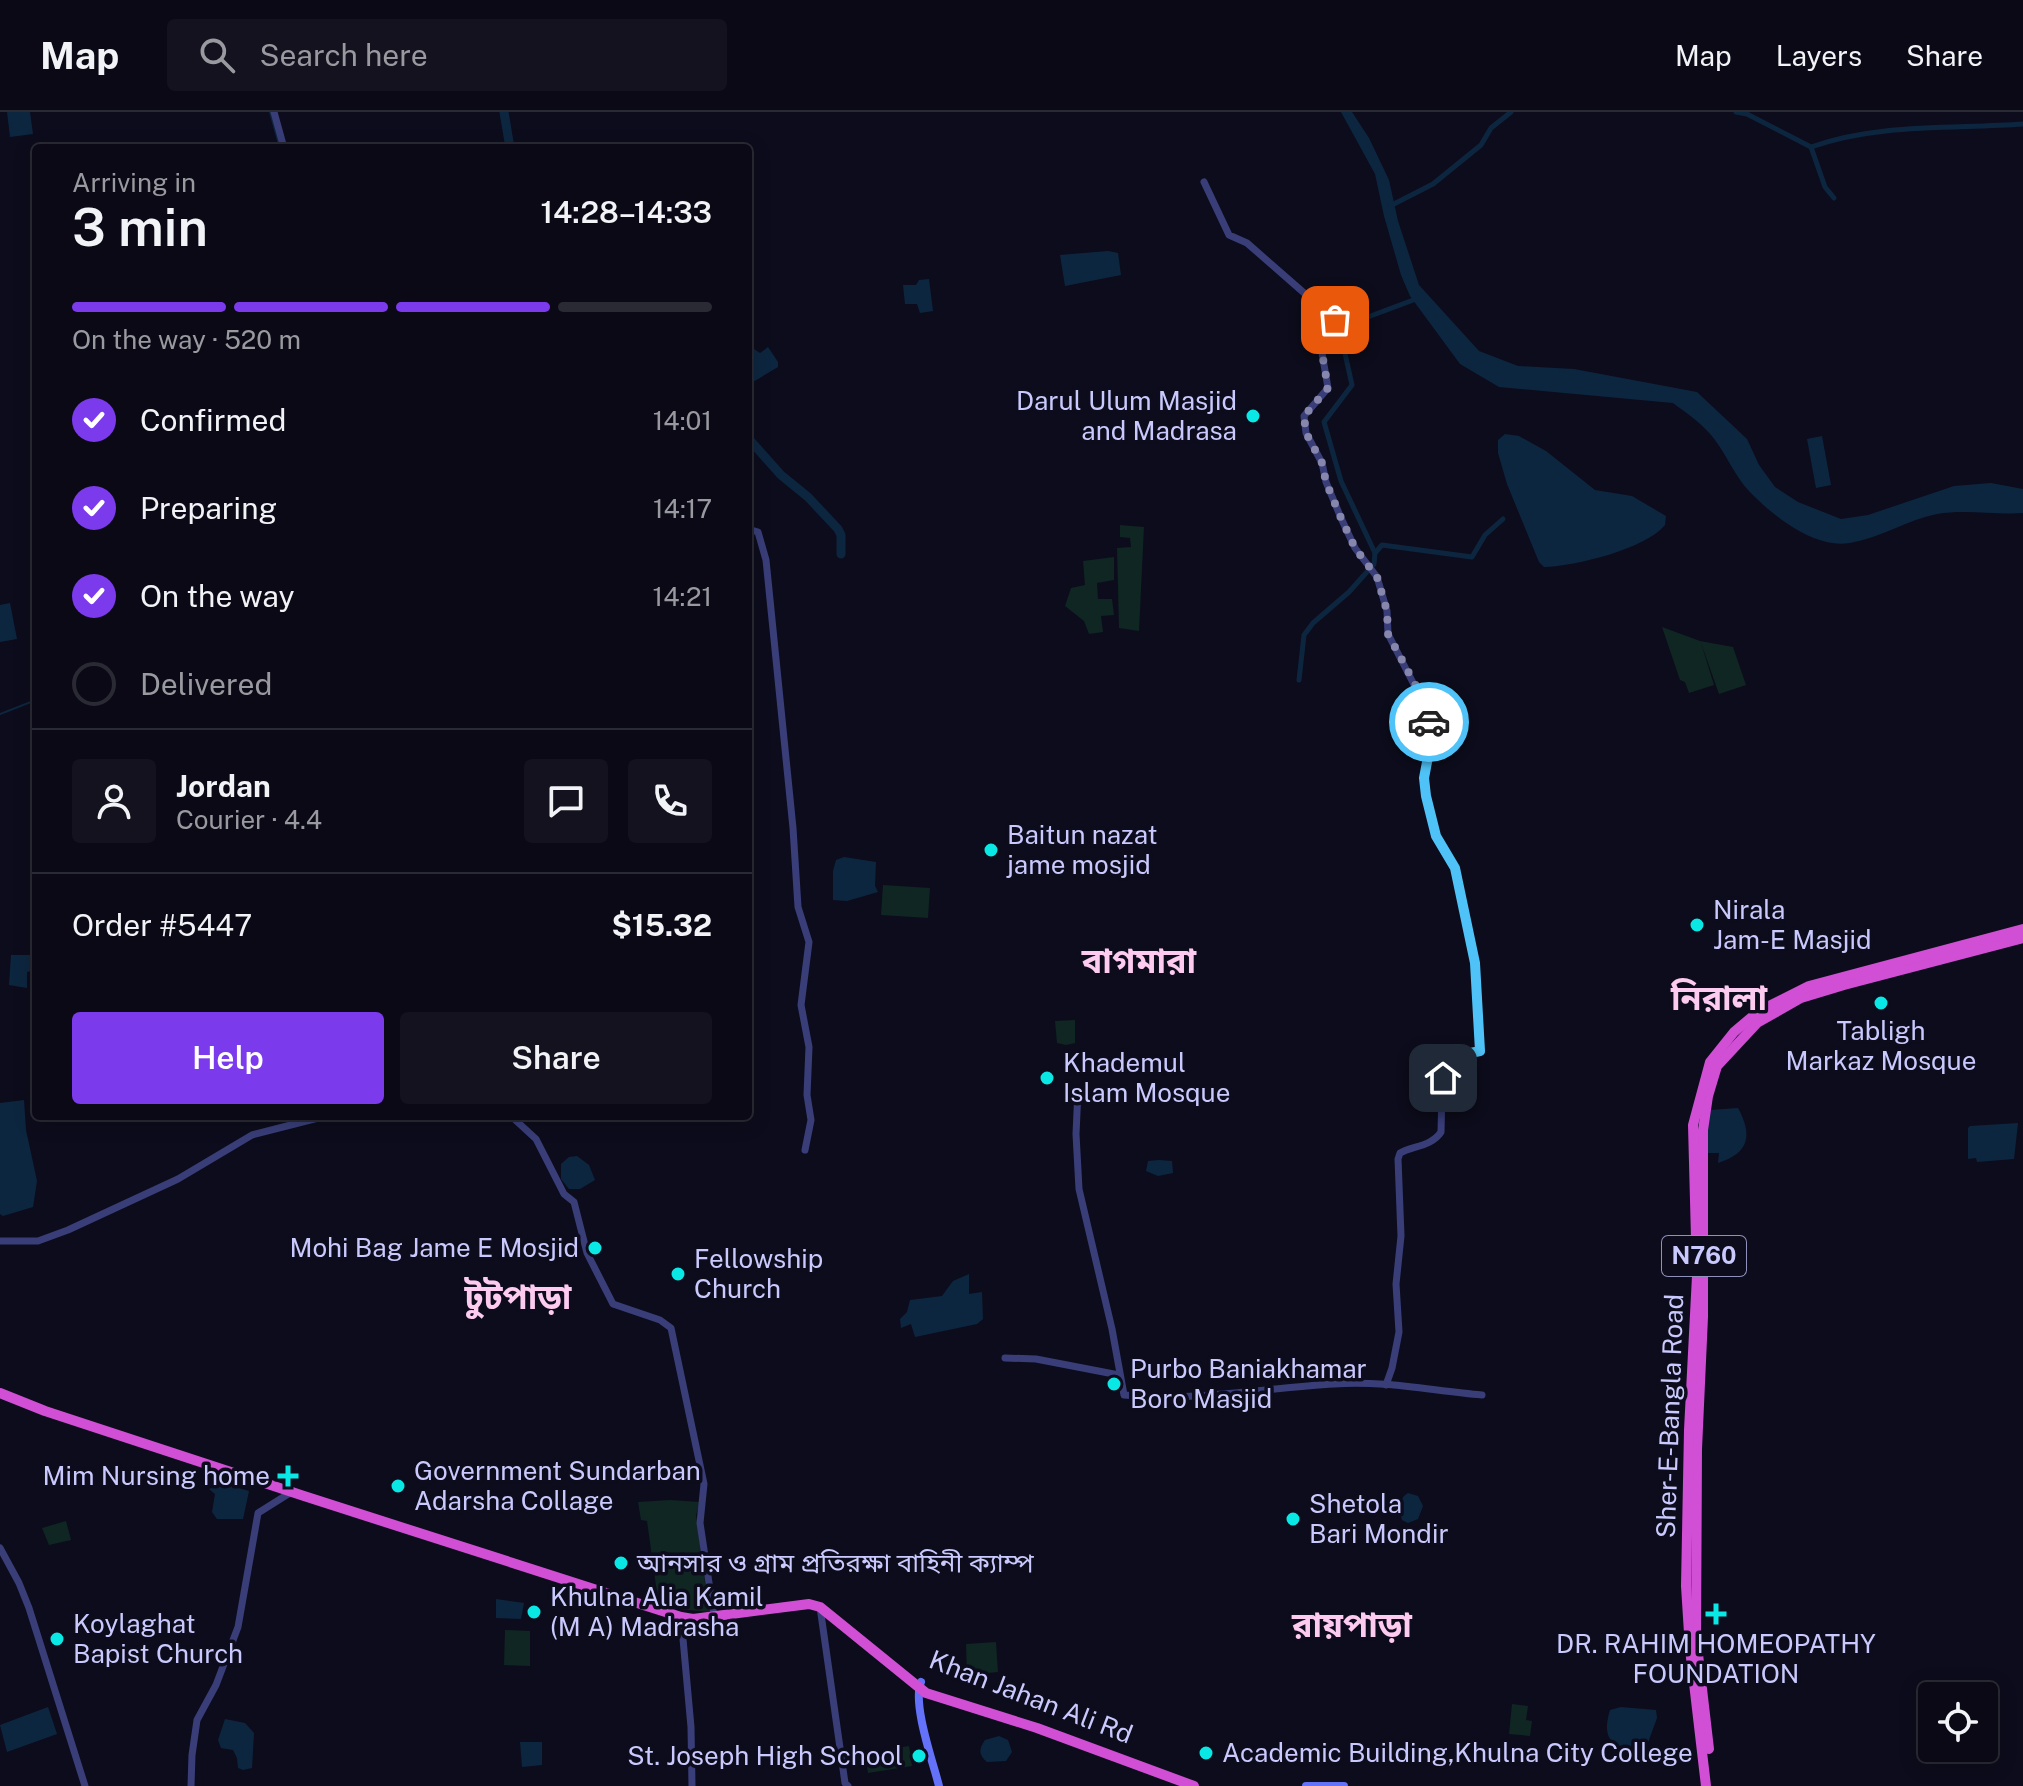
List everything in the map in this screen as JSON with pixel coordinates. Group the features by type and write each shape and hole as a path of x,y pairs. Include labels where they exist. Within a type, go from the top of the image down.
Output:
{"highway":[{"name":"Sher-E-Bangla Road","path":"1713,1786 1686,1586 1694,1484 1689,1430 1699,1228 1693,1125 1704,1077 1721,1047 1748,1025 1801,998 1875,972 2023,929"},
{"name":"Sher-E-Bangla Road","path":"1875,972 2023,938"},
{"name":"Khan Jahan Ali Rd","path":"0,1393 682,1613 714,1615 809,1604 820,1607 920,1685 1194,1786"},
{"name":"Khan Jahan Ali Rd","path":"36,1406 681,1617 693,1619 809,1599 823,1602 920,1685 1038,1724 1202,1786"},
{"name":"Sher-E-Bangla Road","path":"1698,1685 1706,1786"}],"main road":[{"path":"920,1685 924,1724 939,1786"},
{"path":"1306,1786 1344,1786"}],"street":[{"path":"274,112 283,144"},
{"path":"1204,182 1229,235 1247,243 1335,320 1322,353 1328,388 1304,416 1306,433 1322,463 1326,482 1355,548 1374,572 1387,611 1388,634 1417,688 1429,722 1431,741 1424,778 1426,796 1436,836 1455,868 1475,963 1480,1051 1447,1058 1441,1132 1429,1142 1400,1153 1398,1159 1401,1236 1396,1284 1399,1332 1386,1385"},
{"path":"752,530 758,532 766,560 798,907 809,942 801,1005 809,1047 807,1095 811,1120 805,1150"},
{"path":"1078,1090 1076,1134 1079,1189 1125,1395 1224,1394 1330,1384 1386,1385 1482,1395"},
{"path":"0,1241 38,1241 69,1229 178,1179 252,1135 310,1120"},
{"path":"515,1120 536,1139 564,1194 574,1202 587,1253 613,1304 660,1320 671,1328 704,1484 700,1523 714,1615"},
{"path":"1005,1358 1036,1359 1119,1375"},
{"path":"191,1786 192,1745 197,1720 216,1685 238,1627 258,1513 293,1491"},
{"path":"0,1548 29,1608 85,1786"},
{"path":"820,1607 845,1783 848,1786"},
{"path":"681,1617 691,1727 692,1786"}],"green space":[{"path":"1120,525 1144,527 1139,631 1119,628 1117,548 1131,547 1130,538 1120,537"},
{"path":"1114,557 1114,580 1097,583 1098,599 1112,599 1114,615 1101,616 1103,632 1089,634 1084,621 1065,606 1071,588 1085,585 1083,561"},
{"path":"1662,627 1700,641 1733,647 1746,685 1719,694 1701,643 1714,685 1689,693 1685,682 1680,680"},
{"path":"883,885 930,888 928,918 881,915"},
{"path":"1075,1020 1075,1043 1057,1043 1055,1021"},
{"path":"638,1502 700,1502 696,1515 709,1612 659,1607 647,1521 641,1520"},
{"path":"66,1521 71,1540 49,1545 42,1528"},
{"path":"505,1630 530,1631 530,1666 504,1665"},
{"path":"996,1642 998,1672 967,1675 966,1644"},
{"path":"1512,1704 1528,1706 1526,1720 1532,1721 1530,1736 1509,1734"},
{"name":"St. Joseph High School","path":"909,1746 912,1766 868,1773 865,1753"}],"water":[{"path":"7,112 30,112 33,134 10,137"},
{"path":"1341,112 1352,112 1369,138 1389,180 1398,221 1419,285 1479,351 1518,366 1574,369 1697,392 1747,439 1759,465 1775,487 1798,502 1841,519 1868,515 1954,486 1991,483 2023,489 2023,513 1937,514 1861,541 1822,541 1781,520 1758,500 1739,479 1711,435 1673,403 1499,387 1460,364 1410,296 1384,216 1375,174"},
{"path":"1118,253 1121,275 1065,286 1060,255"},
{"path":"929,279 933,311 920,313 917,304 905,304 903,285 916,285 919,280"},
{"path":"768,347 778,367 753,382 752,348 760,353"},
{"path":"1505,434 1519,436 1546,451 1595,490 1632,496 1666,516 1665,525 1642,542 1609,555 1544,567 1539,562 1507,484 1498,453 1498,440"},
{"path":"1822,436 1831,485 1816,488 1807,439"},
{"path":"10,603 17,639 0,642 0,605"},
{"path":"844,857 876,862 875,886 878,892 847,901 833,900 833,871 836,860"},
{"path":"11,955 32,955 27,988 9,985"},
{"path":"24,1100 26,1130 37,1181 33,1207 3,1216 0,1214 0,1103"},
{"path":"1738,1108 1746,1127 1745,1142 1736,1154 1718,1163 1719,1153 1706,1153 1710,1110"},
{"path":"2018,1123 2014,1159 1977,1162 1976,1158 1968,1159 1970,1126"},
{"path":"577,1156 589,1165 595,1180 580,1189 569,1189 561,1179 561,1164 569,1157"},
{"path":"1148,1161 1172,1161 1173,1173 1158,1176 1146,1171"},
{"path":"969,1274 969,1294 982,1292 983,1319 977,1324 915,1337 911,1324 901,1328 900,1319 907,1312 910,1300 942,1296 953,1281"},
{"path":"218,1482 249,1491 243,1519 217,1519 212,1512 215,1494 209,1489"},
{"path":"1408,1493 1418,1496 1423,1506 1418,1519 1408,1523 1402,1520 1400,1509 1402,1498"},
{"path":"496,1599 524,1603 521,1619 496,1618"},
{"path":"48,1707 57,1734 7,1752 0,1725"},
{"path":"1621,1707 1656,1710 1657,1718 1646,1748 1618,1745 1609,1737 1607,1721 1610,1710"},
{"path":"225,1719 245,1723 254,1733 252,1768 238,1768 233,1750 221,1748 218,1740"},
{"path":"999,1736 1008,1740 1012,1752 1006,1761 987,1762 980,1751 982,1746 985,1740"},
{"path":"520,1742 542,1742 542,1765 522,1767"}],"waterway":[{"path":"270,112 279,144"},
{"path":"504,112 509,144"},
{"path":"1390,206 1433,184 1481,145 1491,128 1511,112"},
{"path":"1736,112 1747,114 1811,147 1890,130 2023,124"},
{"path":"1811,147 1825,187 1834,198"},
{"path":"1375,553 1341,481 1324,422 1352,385 1342,340 1349,324 1416,299"},
{"path":"752,442 838,529 841,554"},
{"path":"1299,680 1304,635 1374,564 1375,553 1382,545 1472,557 1485,535 1503,519"},
{"path":"0,714 32,702"}],"way so far":[{"path":"1335,320 1322,353 1328,388 1304,416 1306,433 1322,463 1326,482 1355,548 1377,577 1387,611 1388,634 1417,688 1429,722"}],"place":[{"name":"Darul Ulum Masjid and Madrasa","path":"1253,416"},
{"name":"Baitun nazat jame mosjid","path":"991,850"},
{"name":"Nirala Jam-E Masjid","path":"1697,925"},
{"name":"Tabligh Markaz Mosque","path":"1881,1003"},
{"name":"Khademul Islam Mosque","path":"1047,1078"},
{"name":"Mohi Bag Jame E Mosjid","path":"595,1248"},
{"name":"Fellowship Church","path":"678,1274"},
{"name":"Purbo Baniakhamar Boro Masjid","path":"1114,1384"},
{"name":"Mim Nursing home","path":"288,1476"},
{"name":"Government Sundarban Adarsha Collage","path":"398,1486"},
{"name":"Shetola Bari Mondir","path":"1293,1519"},
{"name":"আনসার ও গ্রাম প্রতিরক্ষা বাহিনী ক্যাম্প","path":"621,1563"},
{"name":"Khulna Alia Kamil (M A) Madrasha","path":"534,1612"},
{"name":"DR. RAHIM HOMEOPATHY FOUNDATION","path":"1716,1614"},
{"name":"Koylaghat Bapist Church","path":"57,1639"},
{"name":"Academic Building,Khulna City College","path":"1206,1753"},
{"name":"St. Joseph High School","path":"919,1756"}],"district":[{"name":"বাগমারা","path":"1139,961"},
{"name":"নিরালা","path":"1719,998"},
{"name":"টুটপাড়া","path":"518,1297"},
{"name":"রায়পাড়া","path":"1352,1625"}],"route":[{"path":"1429,722 1431,741 1424,778 1426,796 1436,836 1455,868 1475,963 1480,1051 1447,1058 1443,1078"}]}
